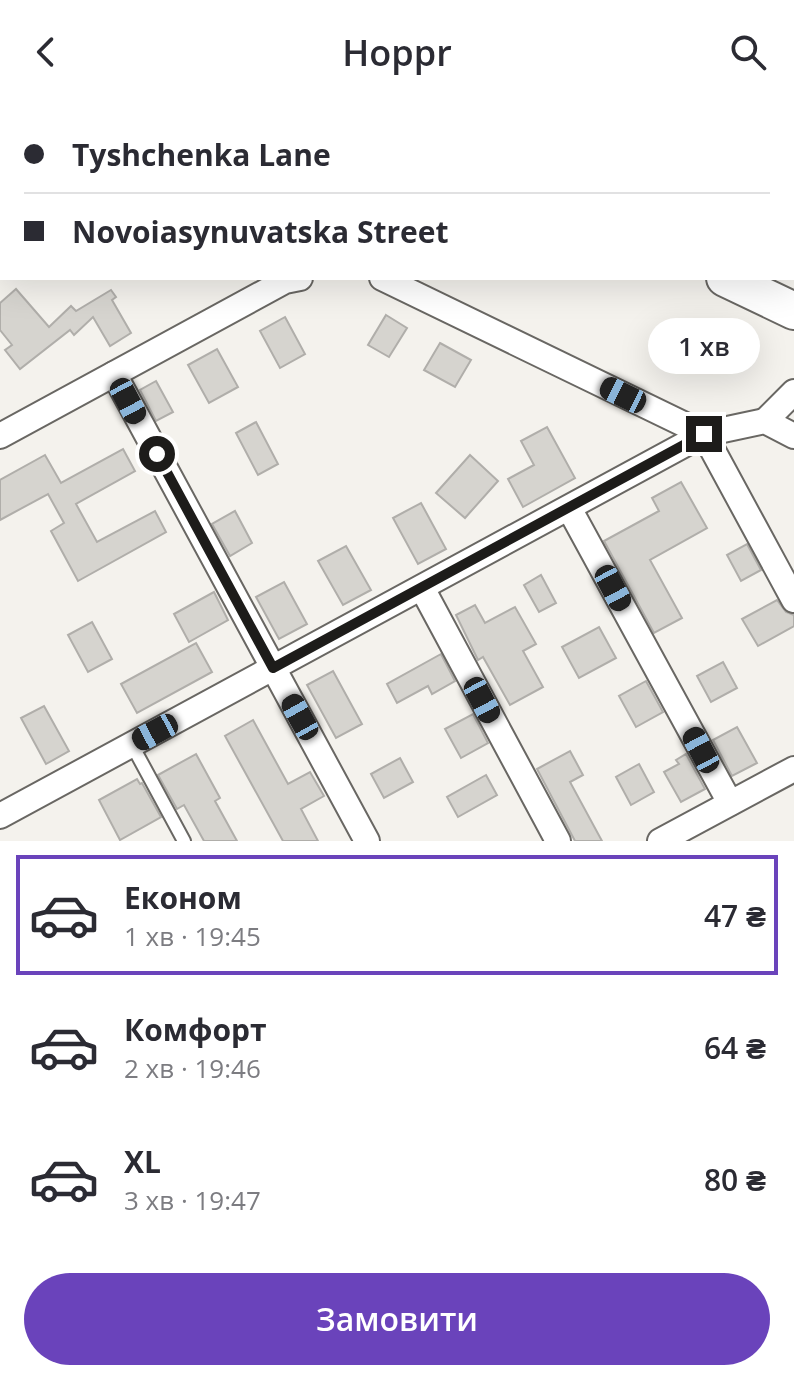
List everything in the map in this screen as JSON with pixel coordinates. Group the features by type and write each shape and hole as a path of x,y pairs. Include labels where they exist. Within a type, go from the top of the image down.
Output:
{"main road":[{"path":"729,280 794,311"}],"street":[{"path":"0,436 290,280"},
{"path":"386,280 704,434 794,600"},
{"path":"114,374 367,841"},
{"path":"0,816 704,434 765,421 794,392"},
{"path":"765,421 794,436"},
{"path":"569,508 730,803"},
{"path":"422,588 558,841"},
{"path":"660,841 794,769"}],"lane":[{"path":"132,745 184,841"}],"building":[{"path":"16,289 49,327 71,306 76,311 111,290 116,297 112,300 131,333 110,346 93,317 74,335 70,330 20,369 5,350 12,345 0,330 0,303"},
{"path":"386,315 407,328 389,357 368,345"},
{"path":"285,317 305,354 280,368 260,331"},
{"path":"440,343 471,360 455,387 424,370"},
{"path":"217,349 238,387 209,403 188,365"},
{"path":"156,381 173,412 156,421 140,390"},
{"path":"256,422 278,464 258,475 236,433"},
{"path":"547,427 575,478 523,507 508,479 534,465 521,441"},
{"path":"123,449 135,471 76,504 97,542 155,511 166,532 78,581 51,531 64,523 48,494 0,520 0,480 45,455 61,483"},
{"path":"470,455 498,481 465,518 436,493"},
{"path":"681,482 707,528 650,560 682,618 654,633 604,541 659,511 652,498"},
{"path":"421,503 446,549 418,564 393,518"},
{"path":"235,511 252,543 230,556 212,524"},
{"path":"747,544 761,570 741,581 727,555"},
{"path":"346,546 371,590 343,605 318,561"},
{"path":"541,575 556,603 539,612 524,585"},
{"path":"284,582 307,624 279,639 256,597"},
{"path":"214,592 228,620 189,642 174,614"},
{"path":"777,600 786,612 794,615 794,626 758,646 742,619"},
{"path":"475,605 485,623 515,607 536,644 523,651 543,687 510,705 483,657 478,660 456,615"},
{"path":"92,622 112,659 88,672 68,635"},
{"path":"599,627 616,658 579,678 562,647"},
{"path":"196,643 212,672 137,713 121,684"},
{"path":"441,654 455,681 432,694 428,686 397,703 387,684"},
{"path":"723,662 737,688 711,702 697,676"},
{"path":"333,671 362,724 336,738 307,685"},
{"path":"646,681 663,712 636,727 619,696"},
{"path":"44,706 69,751 46,764 21,718"},
{"path":"473,714 488,743 461,758 445,729"},
{"path":"253,720 288,784 310,772 324,796 301,809 318,841 283,841 225,736"},
{"path":"737,727 757,763 732,776 713,740"},
{"path":"570,751 583,775 570,782 602,841 575,841 537,769"},
{"path":"196,754 220,798 215,801 237,841 204,841 184,805 177,809 158,775"},
{"path":"686,754 705,789 681,802 664,772 679,764 676,760"},
{"path":"400,758 413,782 384,798 371,774"},
{"path":"639,764 654,792 631,805 616,777"},
{"path":"486,775 497,795 458,817 447,797"},
{"path":"137,779 161,817 120,840 99,800"}],"route":[{"path":"157,454 273,668 704,434"}]}
